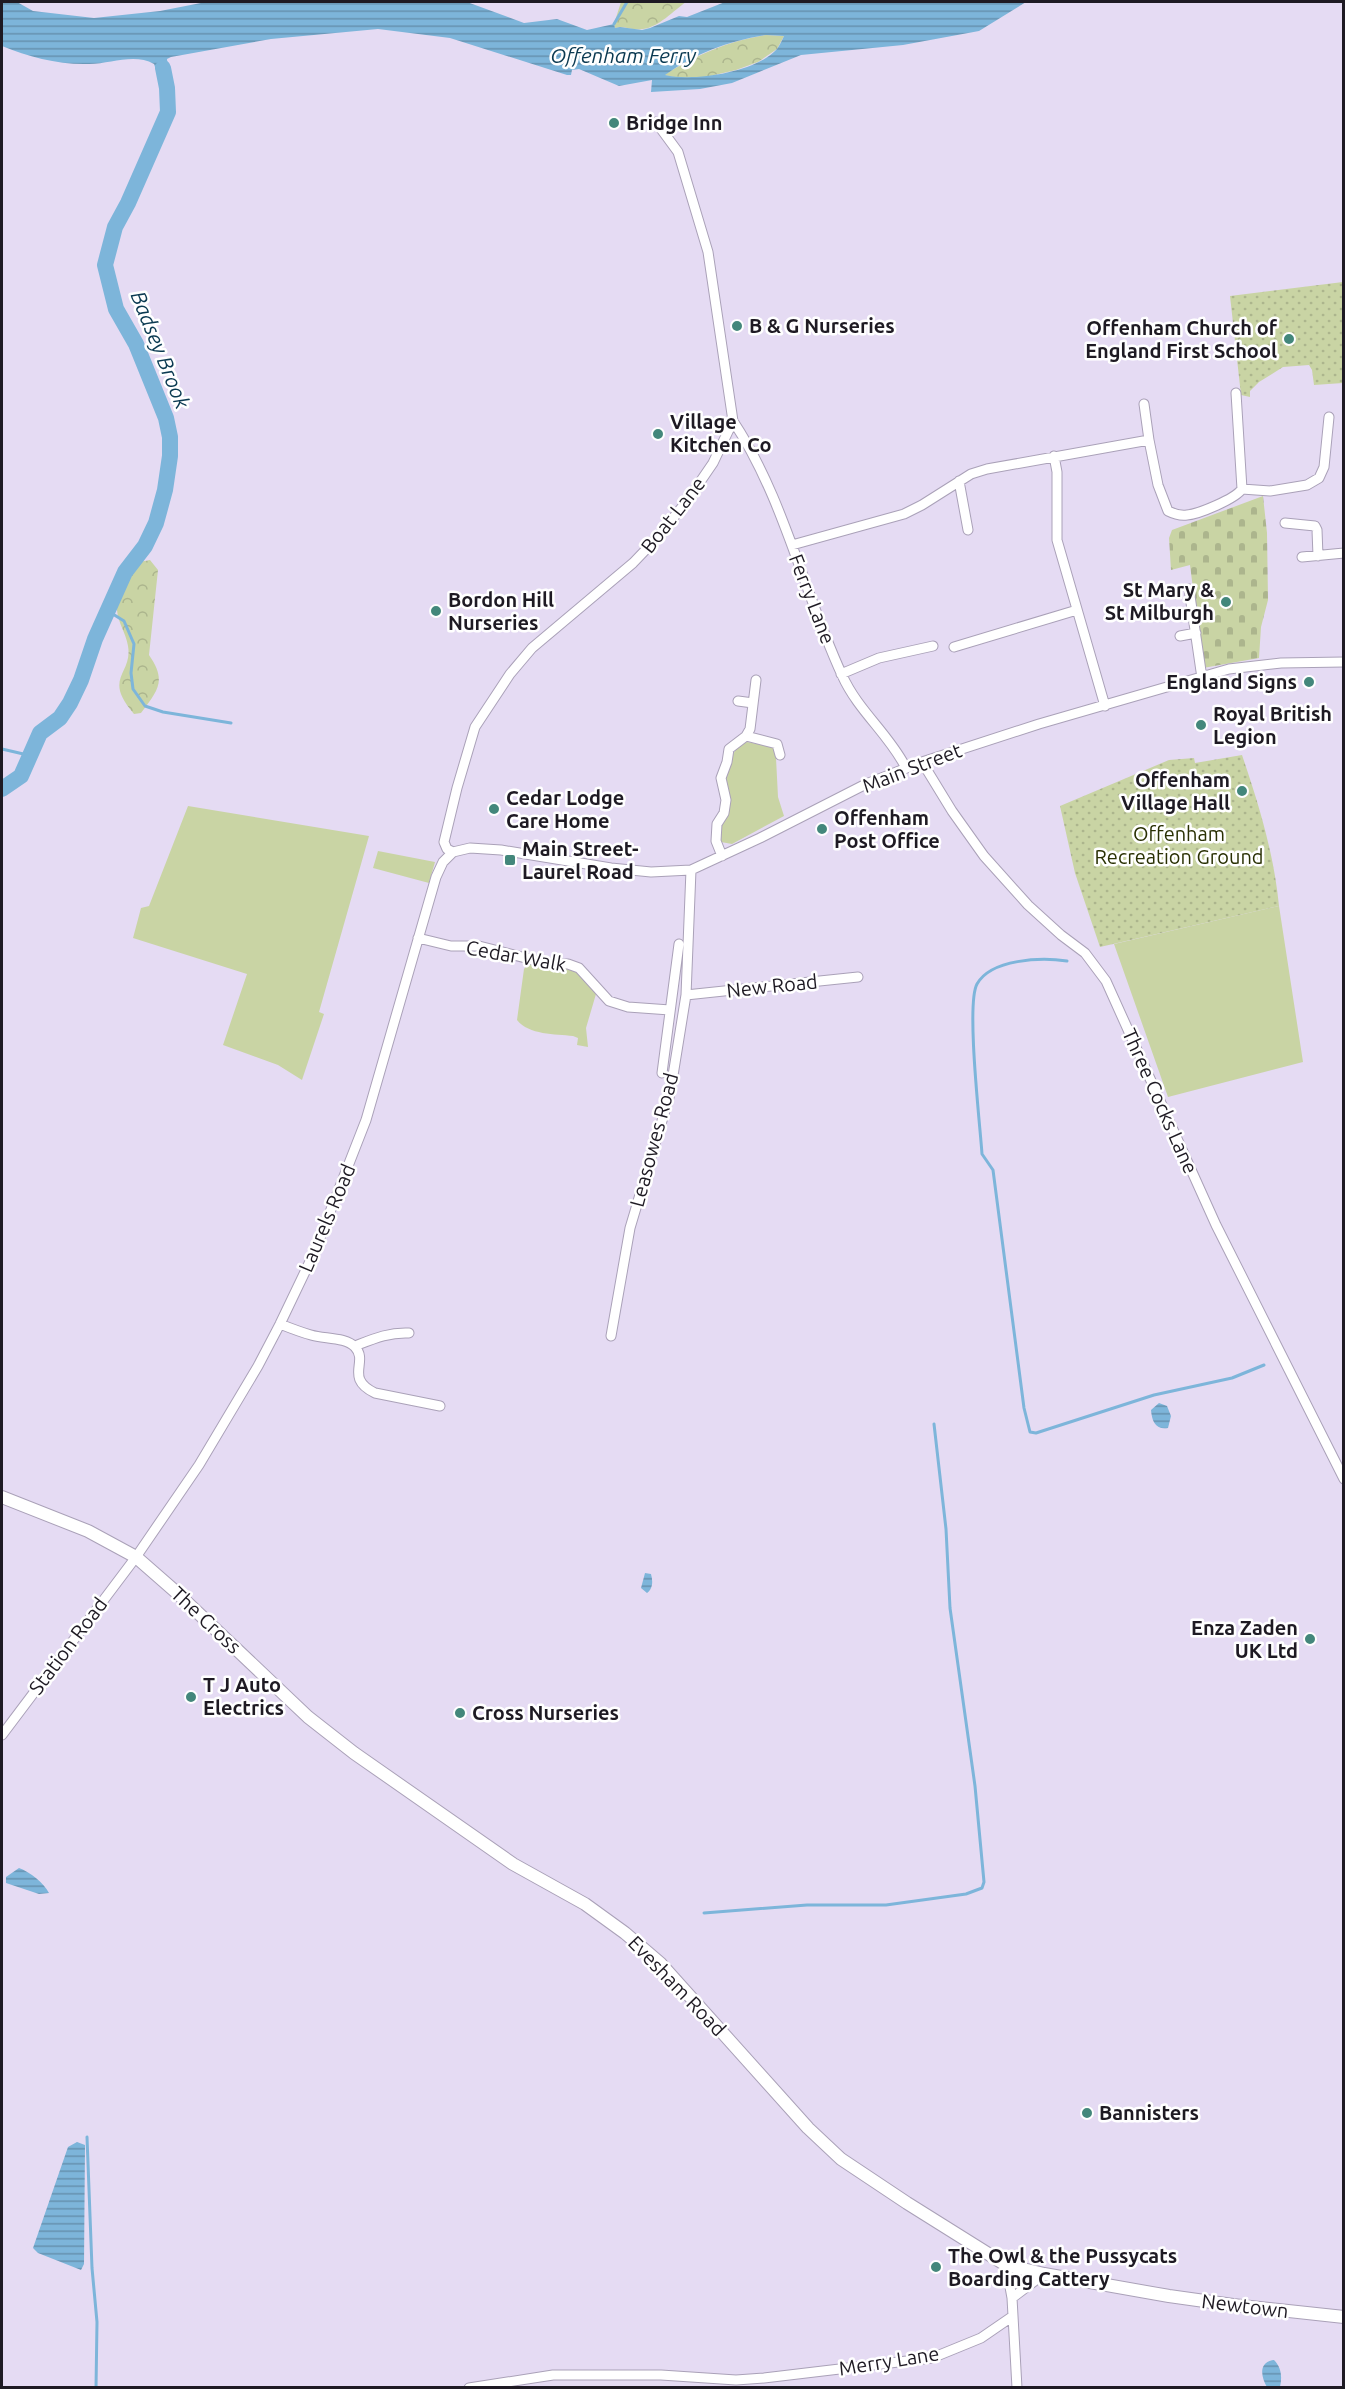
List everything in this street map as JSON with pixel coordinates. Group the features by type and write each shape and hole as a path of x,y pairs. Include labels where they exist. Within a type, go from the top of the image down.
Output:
{"main road":[{"path":"2,1497 88,1531 136,1557"},
{"name":"The Cross","path":"136,1557 274,1683"},
{"name":"Evesham Road","path":"274,1683 308,1717 358,1756 513,1864 585,1904 625,1933 660,1963 808,2128 841,2159 1006,2265"},
{"name":"Newtown","path":"1006,2265 1044,2274 1233,2305 1344,2317"}],"street":[{"path":"656,122 678,152 708,252 726,358 733,421"},
{"path":"1144,404 1162,499 1168,511 1173,514 1192,514 1230,500 1242,489 1236,393"},
{"path":"1242,489 1270,491 1307,485 1319,478 1324,467 1329,417"},
{"name":"Ferry Lane","path":"733,421 762,468 792,545 811,603 841,674 860,707 894,746 906,768"},
{"name":"Boat Lane","path":"453,852 447,849 444,842 475,727 510,674 532,648 633,563 656,539 687,501 713,463 733,421"},
{"path":"792,545 904,514 971,474 987,469 1149,440"},
{"path":"1054,456 1057,472 1056,528 1061,559 1105,706"},
{"path":"959,481 968,530"},
{"path":"1286,524 1315,526 1318,556"},
{"path":"1302,557 1344,553"},
{"path":"1189,588 1202,678"},
{"path":"954,648 1077,610"},
{"path":"1180,636 1196,633"},
{"path":"841,674 879,658 933,646"},
{"name":"Main Street","path":"453,852 470,848 501,850 611,868 651,872 691,870 866,784 922,762 1040,724 1229,669 1281,663 1344,662"},
{"path":"722,856 716,841 717,824 724,813 726,800 722,777 728,762 729,749 746,736 750,729 756,680"},
{"path":"738,701 753,703"},
{"path":"746,736 779,739 780,755"},
{"name":"Three Cocks Lane","path":"922,762 952,811 984,856 1028,905 1060,935 1085,953 1106,981 1216,1224 1344,1479"},
{"name":"Laurels Road","path":"136,1557 199,1464 258,1366 314,1253 366,1120 436,877 443,862 453,852"},
{"name":"Leasowes Road","path":"611,1336 630,1228 670,1094 686,995 691,870"},
{"name":"Cedar Walk","path":"418,938 451,946 479,946 545,963 567,964 579,968 609,1001 628,1007 670,1010"},
{"path":"662,1073 679,944"},
{"name":"New Road","path":"686,995 858,977"},
{"path":"280,1324 312,1336 349,1342 359,1356 359,1380 366,1389 375,1393 441,1406"},
{"path":"354,1346 379,1336 409,1333"},
{"name":"Station Road","path":"2,1735 136,1557"},
{"path":"1006,2265 1012,2298 1017,2388"},
{"path":"1012,2298 1044,2274"},
{"name":"Merry Lane","path":"469,2388 553,2375 661,2374 736,2380 755,2379 932,2358 981,2338 1013,2316"}],"green space":[{"path":"621,2 686,2 660,22 649,28 639,29 615,28 614,24"},
{"path":"766,35 784,36 777,49 758,62 706,77 684,79 664,75 713,50"},
{"name":"Offenham Church of England First School","path":"1343,282 1343,383 1314,385 1309,365 1283,367 1259,382 1250,391 1250,397 1241,395 1230,296"},
{"path":"1263,496 1267,533 1268,600 1261,627 1259,658 1203,668 1190,565 1171,570 1169,538 1172,530"},
{"path":"150,560 158,570 149,655 155,664 159,679 152,698 141,713 134,714 120,692 119,684 127,664 128,646 117,605 123,586 133,568 140,562"},
{"path":"747,742 773,747 778,757 776,758 778,797 784,816 732,844 721,842 722,800 727,770 738,747"},
{"name":"Offenham Recreation Ground","path":"1242,755 1265,830 1274,868 1279,906 1100,947 1075,873 1060,806 1169,760 1194,758 1195,763"},
{"path":"188,806 369,836 319,1012 324,1014 302,1080 278,1065 223,1045 247,974 133,938 141,908 149,906"},
{"path":"378,851 435,862 429,883 373,868"},
{"path":"1279,906 1303,1062 1168,1097 1114,944"},
{"path":"528,964 566,967 578,972 596,994 586,1028 588,1047 577,1045 578,1038 573,1036 528,1029 517,1020 524,969"}],"water":[{"name":"Offenham Ferry","path":"2,2 17,2 33,11 94,18 160,11 206,2 467,2 524,23 557,19 587,30 614,24 615,28 642,30 679,16 687,17 725,2 1026,2 979,31 903,45 801,55 732,83 700,89 651,92 652,80 619,86 579,69 572,70 571,75 567,75 450,38 378,29 271,39 171,57 167,59 169,79 167,88 160,82 154,64 146,61 130,59 97,64 55,62 2,46","holes":["766,35 784,36 777,49 768,57 740,69 708,76 665,75 689,60 726,44"]},
{"path":"1159,1403 1167,1406 1171,1416 1168,1428 1160,1428 1153,1421 1151,1410"},
{"path":"645,1573 651,1574 652,1579 647,1593 641,1588"},
{"path":"19,1868 36,1878 49,1893 39,1894 6,1883 6,1877"},
{"path":"77,2142 85,2145 84,2264 81,2270 38,2253 33,2248 68,2147"},
{"path":"1274,2360 1281,2373 1280,2387 1267,2387 1262,2370 1265,2364"}],"waterway":[{"path":"614,24 627,2"},
{"name":"Badsey Brook","path":"2,789 21,776 40,733 60,718 70,703 125,572 145,546 156,523 165,490 170,456 170,437 166,418 136,344 116,309 105,265 115,227 168,112 163,68"},
{"path":"108,611 124,621 134,644 131,673 133,689 145,706 163,712 231,723"},
{"path":"2,749 32,756"},
{"path":"1067,961 1031,960 993,969 977,984 974,996 973,1039 982,1154 993,1170 1024,1408 1030,1432 1036,1433 1154,1395 1232,1378 1264,1365"},
{"path":"704,1913 807,1905 886,1905 966,1894 982,1888 984,1882 975,1786 950,1608 946,1529 934,1424"},
{"path":"87,2137 92,2268 97,2322 96,2388"}],"place":[{"name":"Bridge Inn","path":"614,123"},
{"name":"B & G Nurseries","path":"737,326"},
{"name":"Offenham Church of England First School","path":"1289,339"},
{"name":"Village Kitchen Co","path":"658,434"},
{"name":"St Mary & St Milburgh","path":"1226,602"},
{"name":"Bordon Hill Nurseries","path":"436,611"},
{"name":"England Signs","path":"1309,682"},
{"name":"Royal British Legion","path":"1201,725"},
{"name":"Offenham Village Hall","path":"1242,791"},
{"name":"Cedar Lodge Care Home","path":"494,809"},
{"name":"Offenham Post Office","path":"822,829"},
{"name":"Main Street- Laurel Road","path":"510,860"},
{"name":"Enza Zaden UK Ltd","path":"1310,1639"},
{"name":"T J Auto Electrics","path":"191,1697"},
{"name":"Cross Nurseries","path":"460,1713"},
{"name":"Bannisters","path":"1087,2113"},
{"name":"The Owl & the Pussycats Boarding Cattery","path":"936,2267"}]}
